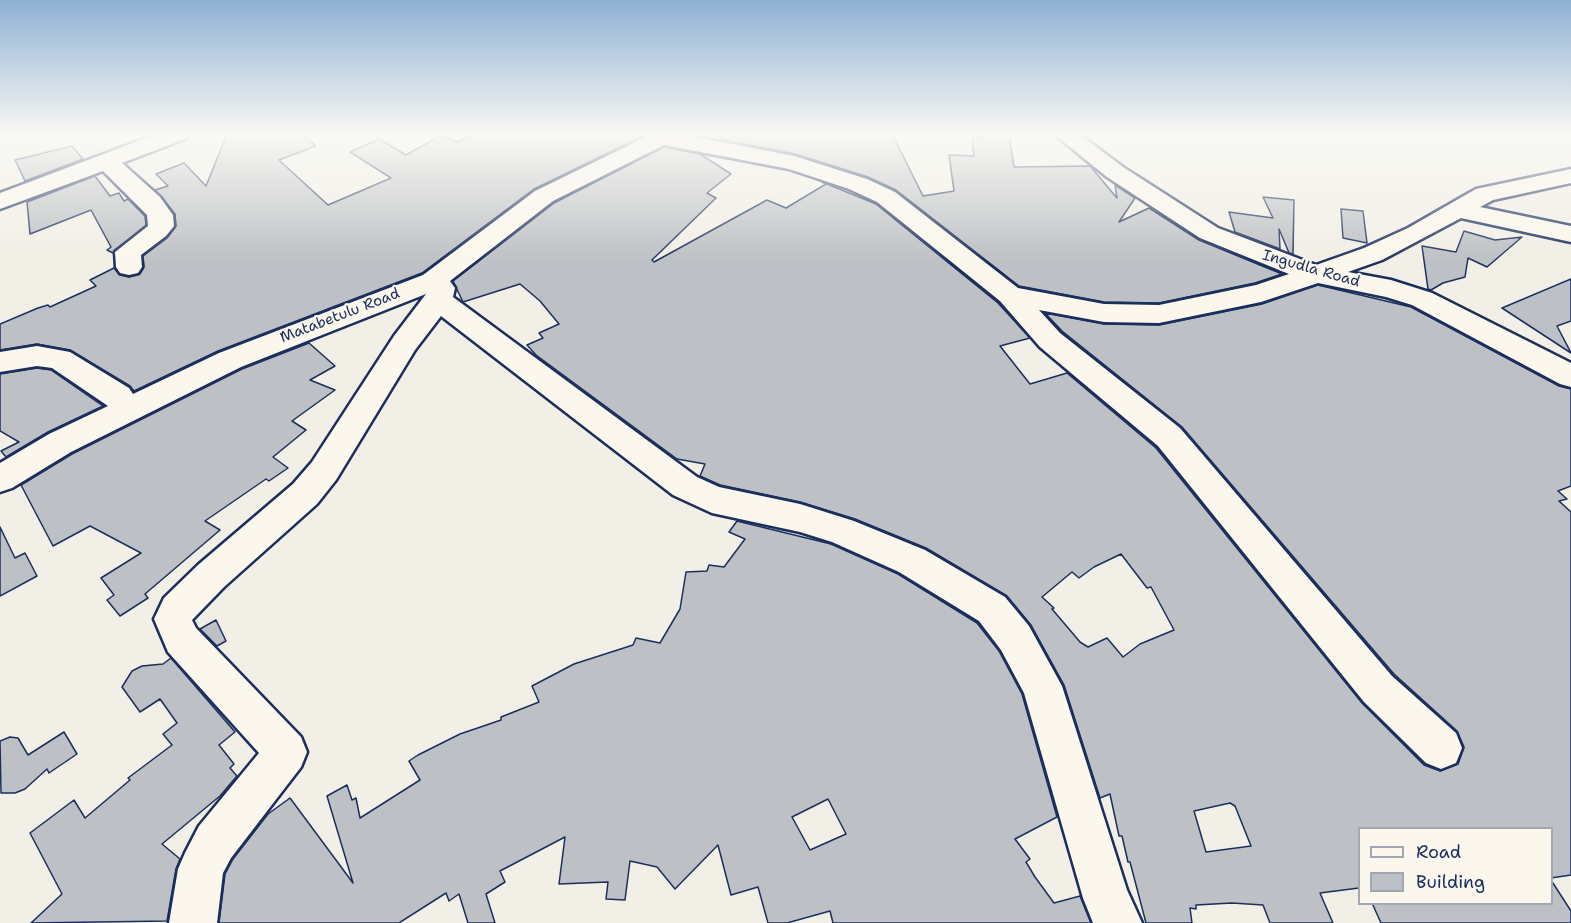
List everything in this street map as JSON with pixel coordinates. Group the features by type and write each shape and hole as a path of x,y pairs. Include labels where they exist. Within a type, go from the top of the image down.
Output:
{"street":[{"path":"0,202 64,177"},
{"path":"124,177 151,202 160,215 160,226 157,231 128,252 129,267"},
{"name":"Matabetulu Road","path":"0,479 60,443 126,409 268,343 435,291 544,196 582,177"},
{"path":"839,177 858,183 886,197 1010,295 1050,340 1169,437 1378,689 1441,748"},
{"name":"Ingudla Road","path":"1123,177 1209,233 1260,255 1317,274 1390,289 1422,299 1571,376"},
{"path":"1010,295 1104,313 1159,314 1260,293 1382,250 1485,194 1566,177"},
{"path":"1457,210 1571,234"},
{"path":"193,923 201,869 215,842 286,752 182,640 173,619 177,610 211,576 305,494 339,450 435,291 685,486 712,499 800,518 843,531 912,561 979,599 992,609 1015,638 1042,686 1053,716 1062,755 1106,898 1118,923"},
{"path":"0,362 38,356 59,359 118,396 126,409"}],"building":[{"path":"23,177 35,177 25,181"},
{"path":"96,177 110,196 119,193 124,201 128,199 145,216 146,225 113,253 107,250 111,247 91,210 30,234 27,202"},
{"path":"159,177 197,177 206,186 210,177 298,177 328,205 390,177 559,177 534,189 422,273 218,351 134,391 130,386 70,350 37,344 0,350 0,324 38,308 48,305 50,307 96,286 90,280 114,268 120,275 129,277 140,274 144,267 143,256 167,238 176,226 175,214 155,190 168,186"},
{"path":"605,177 727,177 707,193 716,198 652,260 654,262 767,200 786,208 826,184 822,182 876,204 998,303 1030,338 1000,346 1030,384 1067,373 1156,448 1362,703 1424,765 1440,771 1458,764 1464,747 1457,731 1394,674 1182,427 1062,331 1045,313 1104,324 1159,325 1262,304 1318,285 1411,307 1559,386 1571,389 1571,486 1558,491 1567,499 1559,501 1571,512 1571,875 1553,878 1553,827 1358,827 1358,888 1320,893 1333,923 1270,923 1263,905 1232,903 1196,905 1196,909 1190,908 1192,923 1146,923 1122,836 1119,836 1110,794 1100,798 1064,685 1031,625 1007,596 926,548 855,519 800,502 720,485 700,476 705,464 677,459 536,355 527,345 543,338 539,333 559,324 540,301 520,284 463,302 453,281 554,203","holes":["1121,554 1147,588 1151,587 1174,630 1140,644 1123,657 1107,638 1088,647 1080,642 1052,609 1054,608 1042,597 1072,572 1079,578 1094,567","1230,803 1235,806 1251,846 1206,852 1194,811"]},
{"path":"868,177 914,177 923,196 954,191 952,177 1099,177 1117,198 1115,185 1135,198 1119,222 1149,208 1199,240 1282,274 1255,283 1159,303 1104,302 1019,286 896,190"},
{"path":"1263,197 1294,200 1293,254 1289,253 1279,229 1280,249 1235,232 1229,212 1273,218"},
{"path":"1341,209 1363,211 1367,243 1343,238"},
{"path":"1464,231 1495,240 1522,237 1487,267 1468,258 1465,277 1443,283 1431,290 1428,289 1422,246 1456,252"},
{"path":"1571,279 1571,321 1557,326 1571,353 1502,308"},
{"path":"309,343 335,366 310,380 335,390 292,421 306,430 273,457 288,468 269,481 266,479 205,521 220,530 145,594 148,598 120,616 107,600 114,595 101,578 141,553 90,526 53,546 21,485 72,454 242,369"},
{"path":"37,368 51,370 103,406 48,432 6,457 1,451 19,442 0,431 0,374"},
{"path":"737,521 831,544 898,574 977,623 999,651 1022,694 1057,817 1015,839 1030,859 1026,862 1035,877 1054,903 1080,896 1091,923 833,923 830,911 787,923 768,923 758,887 731,895 718,845 675,889 657,867 630,861 625,900 606,899 608,882 559,884 565,837 500,871 505,882 486,894 495,923 468,923 459,894 449,901 446,893 399,923 219,923 225,874 233,859 268,814 290,798 353,883 327,796 347,785 352,800 356,798 360,818 420,780 409,761 418,755 460,734 501,720 501,717 539,702 532,686 574,664 633,645 636,638 660,643 680,609 686,572 707,571 709,565 724,567 745,539 729,532","holes":["828,799 846,834 810,850 792,817"]},
{"path":"0,527 15,558 25,553 37,576 0,596"},
{"path":"216,620 226,641 217,646 200,629"},
{"path":"171,658 235,732 219,745 234,764 230,768 237,776 220,796 162,844 180,859 176,869 167,921 31,923 62,894 30,833 74,800 85,818 130,780 128,778 172,745 163,734 177,723 160,699 140,712 122,687 132,671 142,666 163,664"},
{"path":"64,732 77,754 49,773 47,769 25,789 15,793 1,793 0,741 10,737 18,738 28,755"},
{"path":"1553,883 1571,911 1571,923 1381,923 1373,905 1553,905"}]}
